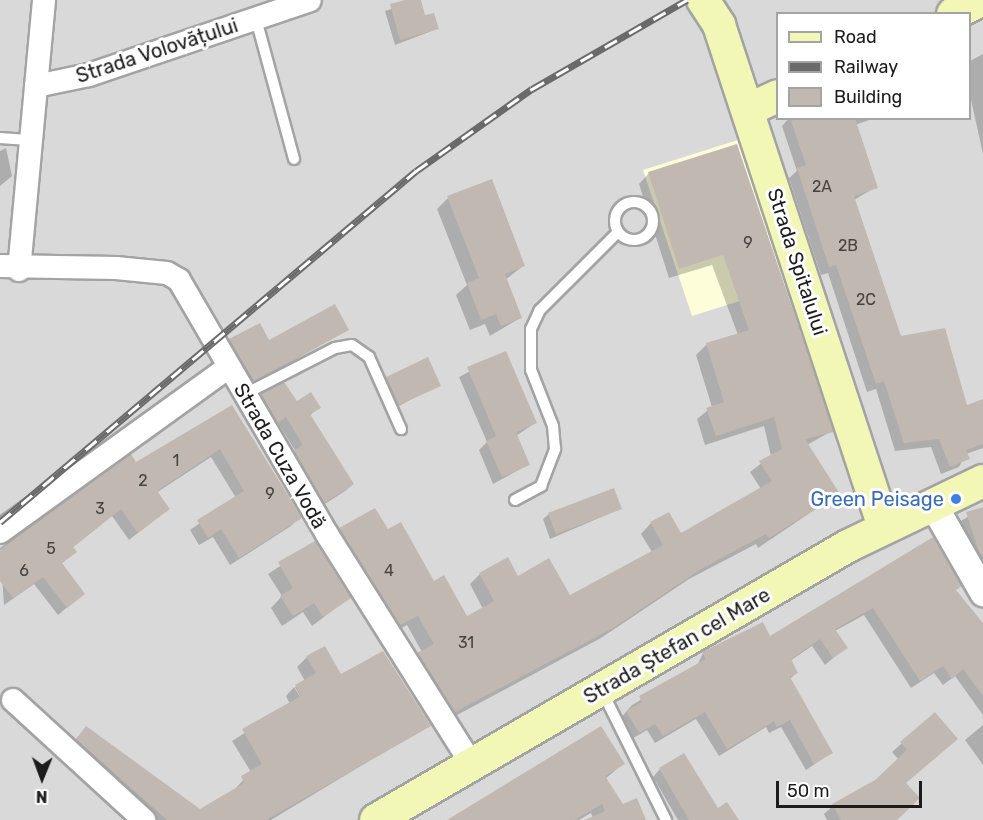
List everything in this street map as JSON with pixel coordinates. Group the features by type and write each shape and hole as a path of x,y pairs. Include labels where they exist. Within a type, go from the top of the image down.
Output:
{"main road":[{"name":"Strada Spitalului","path":"703,0 719,25 885,527"},
{"path":"957,12 982,0"},
{"path":"748,110 776,96"},
{"name":"Strada Ștefan cel Mare","path":"376,820 885,527 983,481"}],"street":[{"path":"10,268 32,140 44,0"},
{"name":"Strada Volovățului","path":"36,86 89,75 310,0"},
{"name":"Strada Cuza Vodă","path":"10,268 167,273 178,280 244,395 472,765"},
{"path":"0,532 229,367"},
{"path":"932,503 983,592"},
{"path":"13,700 144,820"}],"lane":[{"path":"256,18 294,159"},
{"path":"0,138 32,140"},
{"path":"515,500 541,486 555,449 553,426 531,370 531,329 547,302 618,232"},
{"path":"244,395 335,348 352,345 369,357 401,429"},
{"path":"601,690 666,820"}],"shaded area":[{"path":"0,0 983,0 983,820 0,820"},
{"path":"741,139 790,285 692,316 643,170"}],"building":[{"path":"405,0 421,0 425,15 434,13 439,29 400,40 390,4"},
{"path":"791,120 856,120 878,188 854,196 901,336 945,328 967,405 983,399 983,444 966,450 970,459 950,467 939,439 904,443 884,381 876,384 836,265 829,267 797,168 806,165"},
{"path":"737,144 834,432 805,439 840,494 769,538 766,534 701,569 613,628 455,712 417,653 434,644 418,616 400,625 339,528 375,508 388,529 401,522 434,581 444,575 467,616 494,601 479,573 508,557 518,576 549,558 570,595 663,545 650,522 669,512 681,533 772,481 759,461 782,449 774,417 716,436 706,408 724,402 706,343 749,330 723,255 679,269 648,172"},
{"path":"492,179 525,266 505,274 522,318 501,326 496,314 481,320 467,283 479,278 447,196"},
{"path":"335,304 349,330 254,381 229,339 260,323 269,340"},
{"path":"506,351 537,423 516,432 530,465 502,477 486,441 496,436 467,367"},
{"path":"428,357 441,386 399,405 386,377"},
{"path":"284,382 297,401 311,392 321,408 310,414 354,484 324,503 294,451 303,445 286,417 278,423 261,394"},
{"path":"232,405 302,518 239,558 221,529 208,538 197,520 244,491 220,449 157,491 170,509 138,533 121,509 73,547 77,552 62,563 85,594 67,608 43,577 13,598 0,581 0,550 131,454 136,462"},
{"path":"614,488 622,509 556,534 548,513"},
{"path":"983,507 983,554 980,555 966,512"},
{"path":"933,537 962,586 956,590 983,623 983,696 963,669 952,679 943,666 920,681 873,608 835,629 848,648 833,658 820,639 791,659 798,673 790,677 833,753 814,764 790,720 777,727 774,721 727,749 705,712 663,736 655,724 639,733 626,711 642,702 639,696 706,659 702,652 763,622 770,636"},
{"path":"315,541 351,598 323,617 314,603 293,616 280,596 293,588 278,562"},
{"path":"325,646 341,674 383,651 431,726 266,820 167,820 76,739 86,726 200,809 244,783 241,776 262,764 242,729 301,696 295,685 316,673 306,656"},
{"path":"935,712 958,739 906,783 920,798 897,820 841,820 832,804 875,780 907,750 900,742"},
{"path":"601,726 625,764 605,776 623,804 637,798 646,820 585,820 605,811 602,804 575,820 447,820"},
{"path":"684,753 718,808 727,802 739,820 689,820 659,768"}],"railway":[{"path":"0,522 416,171 532,89 687,0"}],"place":[{"name":"Green Peisage","path":"956,499"}]}
